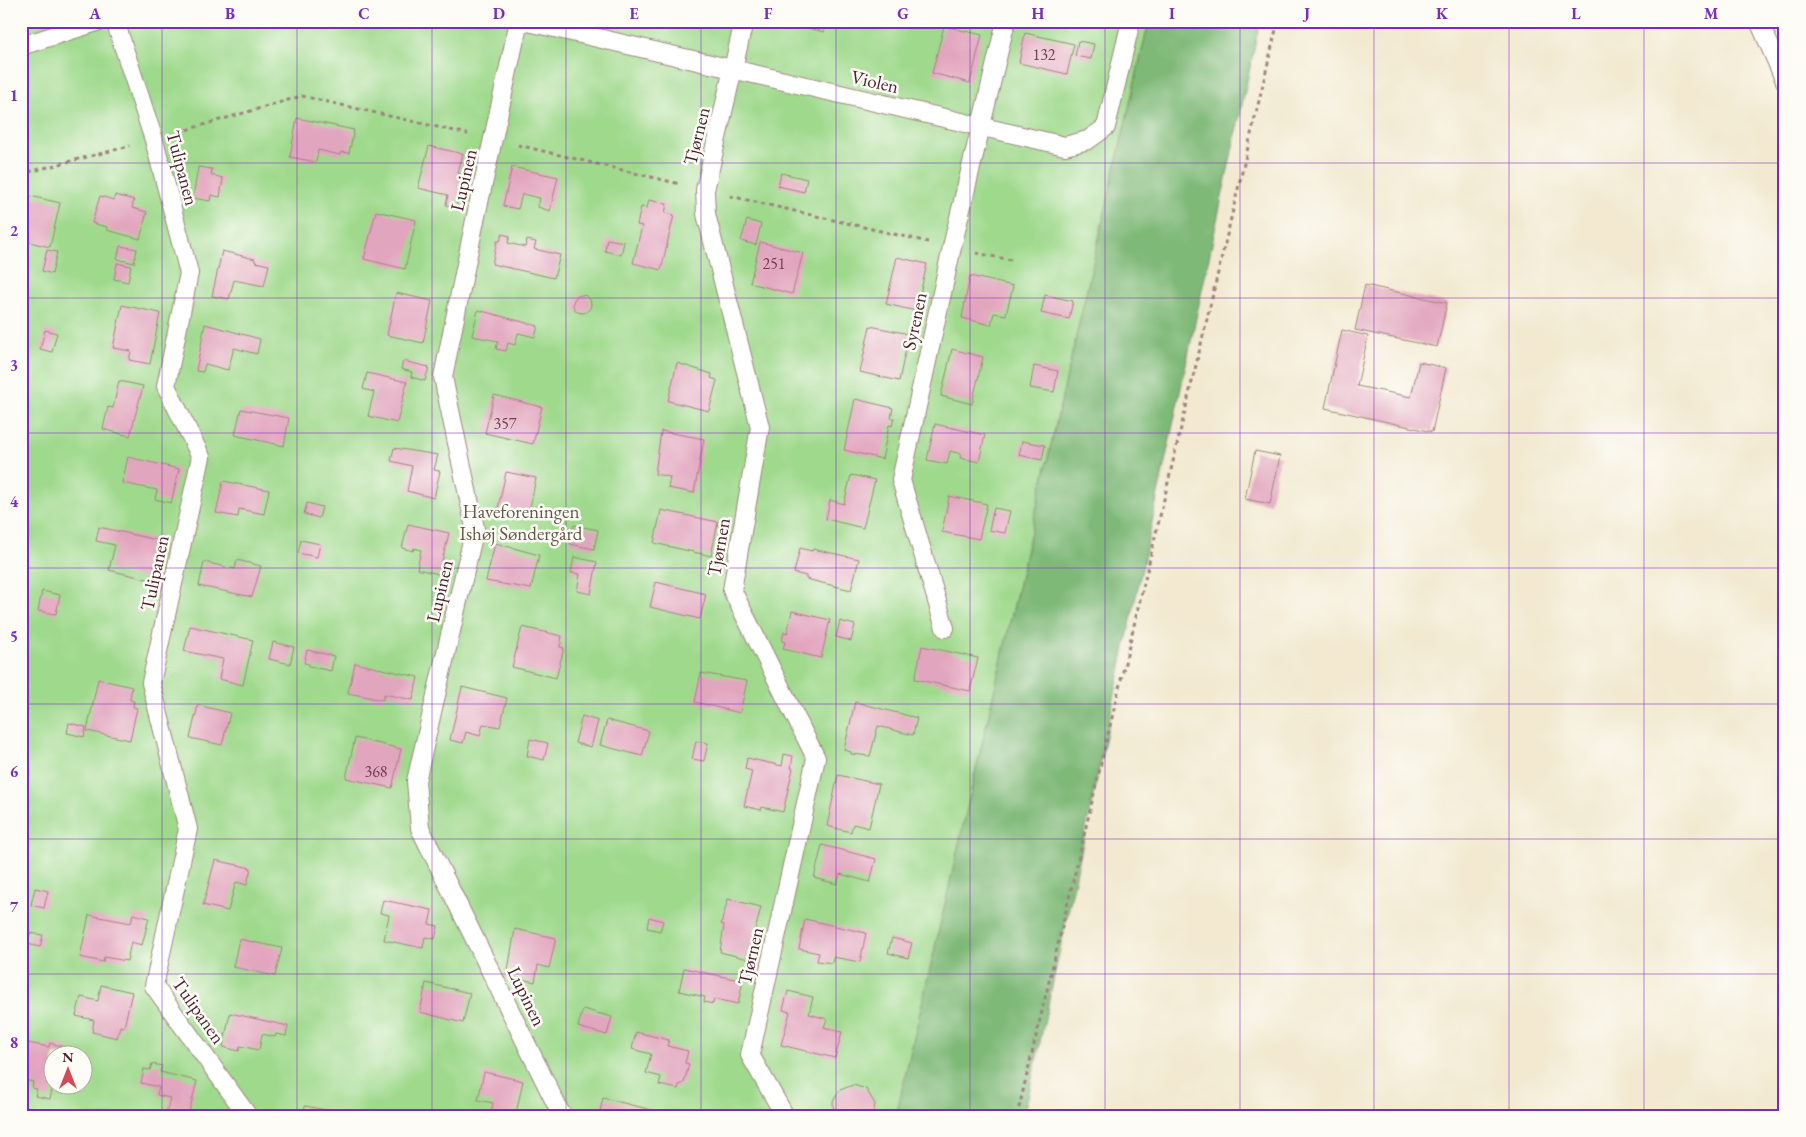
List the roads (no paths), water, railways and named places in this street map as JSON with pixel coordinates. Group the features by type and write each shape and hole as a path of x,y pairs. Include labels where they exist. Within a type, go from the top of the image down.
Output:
{"lane":[{"path":"21,46 100,21"},
{"name":"Tulipanen","path":"115,21 154,140 189,272 166,386 201,457 151,684 188,829 154,986 248,1116"},
{"name":"Lupinen","path":"519,21 443,377 475,528 416,781 420,828 562,1116"},
{"name":"Violen","path":"524,21 1065,146 1088,140 1106,127 1131,21"},
{"name":"Tjørnen","path":"744,21 705,190 706,214 760,427 732,590 816,758 750,1056 785,1116"},
{"name":"Syrenen","path":"945,628 901,480 952,247 1006,21"},
{"path":"1759,21 1785,81"}],"park label":[{"name":"Haveforeningen Ishøj Søndergård","path":"521,522"}]}
